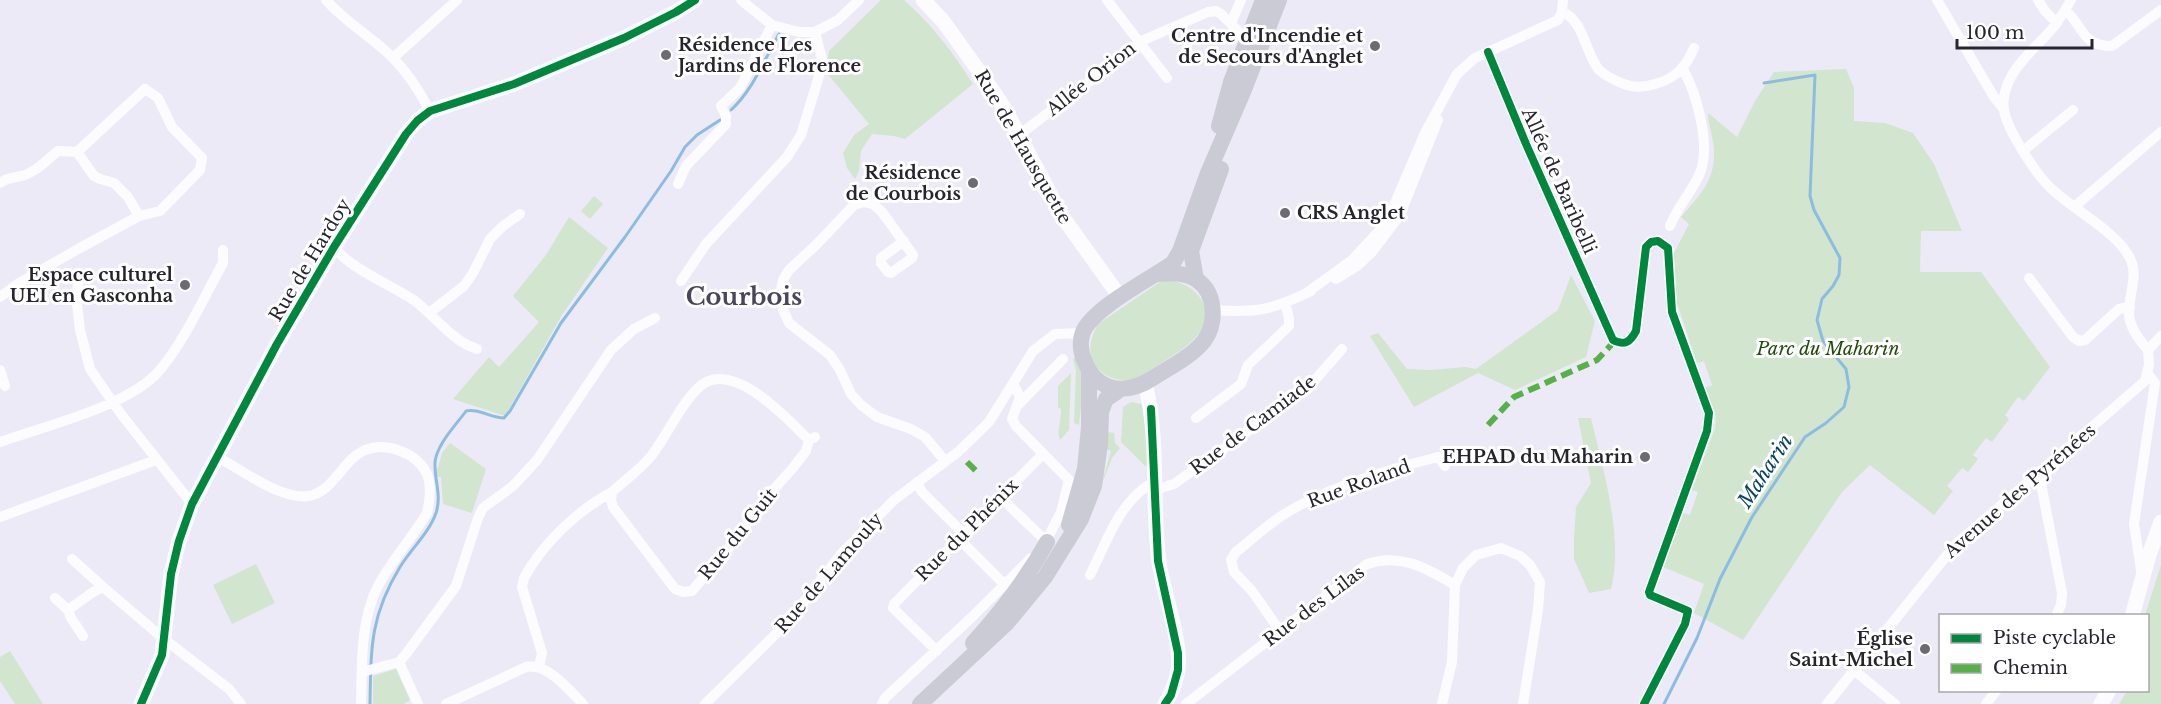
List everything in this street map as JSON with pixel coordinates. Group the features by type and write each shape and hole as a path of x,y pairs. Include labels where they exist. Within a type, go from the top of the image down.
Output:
{"main road":[{"path":"1208,173 1231,82 1263,0"},
{"path":"920,704 1007,623 1045,577 1054,545 1085,469 1089,371 1081,352 1083,333 1091,318 1173,263 1180,251 1208,173 1279,0"},
{"path":"1196,279 1191,251 1238,126 1243,92"},
{"path":"906,704 966,650 993,621 1031,571 1081,519 1094,486 1100,444 1101,412 1106,399 1121,389 1145,383 1196,350 1206,338 1214,310 1203,285 1196,279 1178,272 1157,274"},
{"path":"1089,371 1105,386 1121,389"},
{"path":"1069,480 1089,414"}],"street":[{"path":"326,0 393,58 416,86 430,111"},
{"path":"393,58 457,0"},
{"name":"Rue de Hardoy","path":"141,704 162,655 171,574 179,541 192,504 277,344 334,247 406,134 430,111 514,84 624,38 695,0"},
{"path":"741,0 772,25 799,32 815,32 838,20 859,0"},
{"name":"Rue de Hausquette","path":"923,0 943,21 987,81 1062,216 1120,297"},
{"path":"1107,0 1167,78"},
{"path":"1231,23 1241,0"},
{"path":"1214,310 1243,312 1264,310 1285,303 1305,294 1352,260 1380,230 1392,210 1422,139 1457,74 1476,58 1558,20 1562,12 1563,0"},
{"path":"1937,0 1994,98 2003,108"},
{"path":"2038,0 2045,12 2057,23"},
{"path":"2142,580 2134,524 2158,389 2148,374 2148,351 2139,339 2129,317 2134,268 2131,259 2117,241 2050,189 2024,151 2006,119 2003,108 2006,88 2012,75 2057,23 2068,5 2089,41 2103,46 2112,46 2161,10"},
{"name":"Allée Orion","path":"1019,135 1139,42 1208,12 1216,11 1248,40"},
{"path":"1562,12 1575,23 1600,70 1610,78 1631,87 1646,87 1666,81 1683,69 1695,48"},
{"path":"678,184 686,166 726,124 726,116 721,106 740,88 772,25"},
{"path":"681,280 706,244 787,157 801,135 823,63 815,32"},
{"name":"Allée de Baribelli","path":"1488,52 1613,340 1626,344 1636,331 1646,247 1651,242 1658,241 1668,248 1672,312 1709,413 1709,423 1649,592 1650,595 1688,611 1685,624 1644,704"},
{"path":"1670,226 1673,217 1700,174 1704,161 1703,133 1690,81 1683,69"},
{"path":"0,183 7,177 31,173 58,151 77,152 145,89 158,98 172,127 202,158 202,165 194,177 160,211 139,216 18,283 0,297"},
{"path":"2024,151 2073,110"},
{"path":"2073,207 2161,132"},
{"path":"77,152 94,176 114,183 128,197 139,216"},
{"path":"904,242 882,212 873,204 864,202 854,205 789,270 783,280 780,295 782,307 789,323 830,355 851,394 861,405 877,417 911,429 925,437 945,461"},
{"path":"429,313 464,286 490,239 520,214"},
{"path":"334,247 347,259 416,302 464,345 477,349"},
{"path":"0,442 113,402 142,386 158,372 168,358 223,263 224,250"},
{"path":"80,274 76,297 84,352 90,369 156,460 192,504"},
{"path":"2029,278 2073,337 2079,341 2085,340 2119,309 2130,306"},
{"path":"1196,418 1240,384 1248,366 1289,326 1285,303"},
{"path":"362,672 399,662 456,586 483,508 513,486 537,460 611,350 634,329 655,318"},
{"name":"Rue de Lamouly","path":"705,704 788,622 824,574 894,500 958,452 989,422 1033,351 1055,334 1083,333"},
{"path":"2148,351 2161,336"},
{"name":"Rue de Camiade","path":"1090,575 1123,509 1146,486 1156,488 1174,484 1308,388 1342,349"},
{"path":"882,704 885,698 1005,585 1054,545 1069,480 1016,426 1012,413 1063,359"},
{"path":"0,370 5,386"},
{"name":"Avenue des Pyrénées","path":"1827,704 1955,544 2138,388 2148,374"},
{"name":"Rue du Guit","path":"713,380 724,380 754,390 812,439 792,470 758,507 740,535 692,591 683,592 675,589 613,507 612,492 651,456 702,384 713,380"},
{"path":"1013,382 1020,397 1018,405"},
{"path":"1145,383 1152,421 1158,561 1178,653 1178,670 1168,700 1185,704"},
{"path":"216,456 280,491 297,496 309,496 319,492 327,487 355,456 378,447 389,448 410,456 426,473 430,492 427,513 378,587 365,628 361,704"},
{"name":"Rue du Phénix","path":"937,651 893,608 894,604 1043,454"},
{"name":"Rue Roland","path":"1280,631 1252,591 1234,572 1231,560 1236,552 1282,515 1318,495 1409,464 1438,457 1445,466"},
{"path":"0,518 156,460"},
{"path":"2039,473 2062,593 2061,605 2056,614"},
{"path":"917,482 922,492 1005,585"},
{"path":"539,667 543,653 522,587 524,578 560,531 612,492"},
{"path":"1000,496 1054,545"},
{"path":"2132,614 2161,522"},
{"path":"1442,704 1452,662 1455,585 1463,568 1476,555 1501,548 1520,556 1530,565 1540,582 1538,610 1523,704"},
{"path":"72,559 164,639 229,688 241,704"},
{"name":"Rue des Lilas","path":"1185,704 1367,564 1377,561 1410,562 1455,585"},
{"path":"68,610 93,591 103,587"},
{"path":"55,598 68,610 70,618 83,636"},
{"path":"399,662 418,704"},
{"path":"446,704 534,665 545,670 583,704"},
{"path":"1855,671 1895,704"},
{"path":"1986,704 1995,692"}],"green space":[{"path":"881,0 904,0 942,39 973,84 905,139 872,134 861,151 859,171 855,179 847,168 843,153 854,135 869,124 826,72 829,51"},
{"name":"Parc du Maharin","path":"1846,69 1854,88 1854,121 1885,123 1913,133 1934,164 1962,231 1921,231 1920,272 1981,272 2050,367 2024,401 2018,397 2005,415 2009,419 1992,442 1986,438 1973,455 1978,459 1968,472 1962,468 1947,486 1953,491 1934,515 1870,465 1842,492 1743,640 1694,613 1704,584 1663,567 1683,513 1690,515 1698,492 1692,490 1715,428 1716,417 1705,388 1712,385 1704,361 1697,363 1676,300 1673,255 1689,224 1681,217 1705,187 1712,171 1714,146 1708,113 1737,137 1755,101 1774,72"},
{"path":"594,196 603,204 590,219 581,211"},
{"path":"569,217 608,248 562,315 505,416 453,399 489,357 499,367 539,322 513,296 546,255"},
{"path":"1571,275 1595,321 1586,357 1515,390 1478,373 1414,407 1370,336 1378,333 1407,369 1465,367 1476,369 1558,310"},
{"path":"1173,281 1191,289 1203,303 1206,311 1205,320 1195,338 1177,353 1134,379 1114,379 1101,371 1094,363 1090,348 1098,324 1160,282"},
{"path":"1077,356 1084,381 1079,425 1074,423 1076,370 1073,359"},
{"path":"1071,373 1069,430 1060,440 1061,409 1058,407 1058,386"},
{"path":"1131,402 1143,404 1150,465 1145,466 1121,442 1123,407"},
{"path":"1578,418 1591,418 1614,526 1614,569 1611,589 1589,593 1574,559 1576,507 1591,483"},
{"path":"1108,432 1114,433 1115,443 1120,448 1112,458 1101,486 1111,451 1106,449"},
{"path":"450,443 486,469 472,513 443,504 441,477 434,476 434,468 438,468 442,453"},
{"path":"256,564 275,603 232,624 213,585"},
{"path":"2161,565 2161,704 2119,704 2126,692 2149,692 2149,614 2145,614"},
{"path":"10,651 43,704 15,704 0,681 0,657"},
{"path":"396,669 410,700 404,704 373,704 373,676"}],"waterway":[{"path":"731,110 752,84 779,34"},
{"name":"Maharin","path":"1664,704 1697,638 1720,579 1752,517 1805,437 1844,407 1849,387 1846,369 1823,341 1817,320 1822,299 1839,275 1840,258 1814,210 1810,196 1815,75 1764,83"},
{"path":"370,704 372,649 378,617 390,585 400,567 429,527 436,513 438,494 435,462 439,448 466,411 471,410 504,418 510,411 561,323 625,237 685,147 697,135 720,120"}],"marked path":[{"path":"1488,425 1514,397 1597,360 1613,340"},
{"path":"967,462 978,473"}],"cycle path":[{"path":"141,704 162,655 171,574 179,541 192,504 277,344 334,247 406,134 430,111 514,84 624,38 695,0"},
{"path":"1488,52 1613,340 1621,343 1627,342 1636,331 1646,247 1651,242 1658,241 1668,248 1672,312 1709,413 1707,431 1649,592 1650,595 1688,611 1685,624 1644,704"},
{"path":"1151,409 1158,561 1178,653 1178,670 1171,695 1165,704"}],"place":[{"name":"Centre d'Incendie et de Secours d'Anglet","path":"1375,46"},
{"name":"Résidence Les Jardins de Florence","path":"666,55"},
{"name":"Résidence de Courbois","path":"973,183"},
{"name":"CRS Anglet","path":"1285,213"},
{"name":"Espace culturel UEI en Gasconha","path":"185,285"},
{"name":"EHPAD du Maharin","path":"1645,457"},
{"name":"Église Saint-Michel","path":"1925,649"}],"district":[{"name":"Courbois","path":"744,296"}]}
